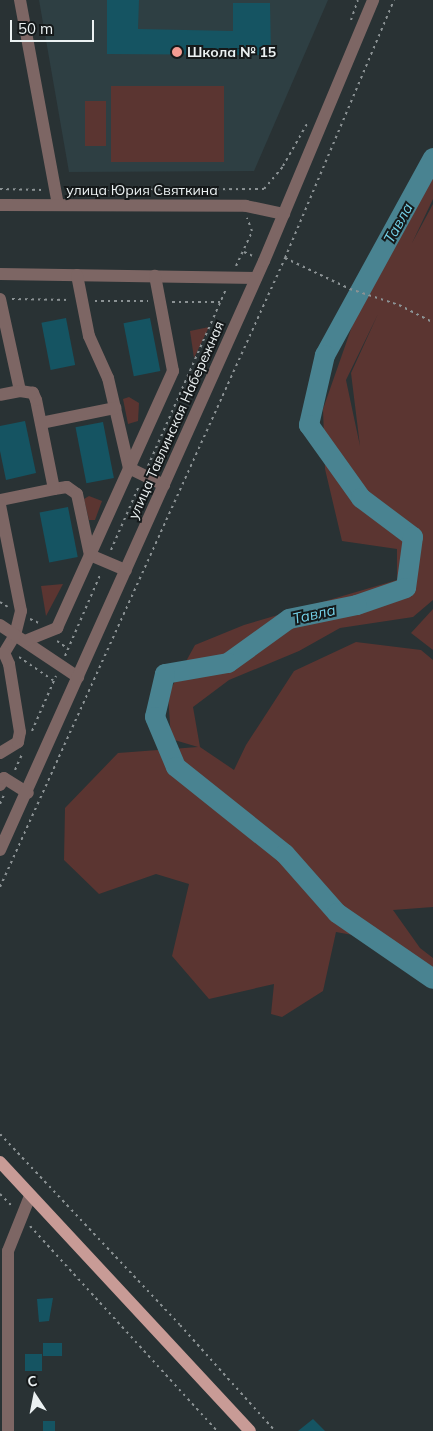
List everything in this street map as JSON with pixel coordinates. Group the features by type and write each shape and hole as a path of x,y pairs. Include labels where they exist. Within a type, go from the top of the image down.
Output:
{"main road":[{"path":"0,1162 250,1431"}],"street":[{"path":"20,0 58,205"},
{"name":"улица Тавлинская Набережная","path":"0,850 28,793 256,278 373,0"},
{"name":"улица Юрия Святкина","path":"0,204 246,206 284,214"},
{"path":"0,274 256,278"},
{"path":"77,275 89,336 108,378 129,468 164,485"},
{"path":"0,753 18,742 20,732 9,664 3,651 20,638 58,628 173,371 155,276"},
{"path":"4,299 20,391"},
{"path":"0,395 20,391 33,394 41,423 54,489"},
{"path":"41,423 115,408"},
{"path":"0,500 67,487 77,494 90,555"},
{"path":"0,505 22,611 20,638"},
{"path":"90,555 126,570"},
{"path":"0,625 78,677"},
{"path":"5,784 28,793"},
{"path":"8,1431 4,1412 8,1251 30,1196"}],"path":[{"path":"348,27 358,0"},
{"path":"0,888 285,258 394,0"},
{"path":"0,189 264,189 283,166 310,117"},
{"path":"30,736 252,231 246,206"},
{"path":"285,258 350,289 390,302 433,322"},
{"path":"4,299 220,302"},
{"path":"3,651 54,681"},
{"path":"0,804 5,784 26,745"},
{"path":"0,1134 180,1324 275,1431"},
{"path":"0,1194 217,1431"}],"shaded area":[{"name":"Школа № 15","path":"39,0 328,0 254,171 69,172"},
{"path":"111,86 224,86 224,162 111,162"},
{"path":"85,101 106,101 106,146 85,146"},
{"path":"433,149 433,199 412,243 433,204 433,600 413,617 340,628 299,651 229,680 193,707 200,747 234,770 246,745 294,671 356,642 421,650 433,660 433,907 393,910 420,948 433,958 433,986 388,957 391,942 336,932 323,991 282,1017 271,1014 274,984 209,999 172,956 189,884 156,874 99,894 64,860 65,808 118,753 198,747 171,739 168,694 195,645 244,625 397,580 397,549 342,541 325,469 323,409 391,215","holes":["378,314 351,373 360,446 346,380"]},
{"path":"209,327 194,358 190,331"},
{"path":"129,397 139,403 138,421 128,424 123,399"},
{"path":"89,496 102,501 95,520 89,520 84,499"},
{"path":"63,584 46,616 41,586"},
{"path":"433,609 433,650 411,633"}],"building":[{"path":"107,0 139,0 138,29 233,31 233,3 270,3 271,55 107,54"},
{"path":"66,318 75,365 51,370 41,323"},
{"path":"150,318 160,371 134,376 123,323"},
{"path":"25,421 36,473 6,480 0,451 0,426"},
{"path":"103,422 114,478 86,483 76,427"},
{"path":"68,507 78,557 49,563 40,513"},
{"path":"53,1298 49,1321 39,1322 37,1299"},
{"path":"43,1343 62,1343 62,1356 43,1356"},
{"path":"25,1354 42,1354 42,1371 25,1371"},
{"path":"313,1419 325,1431 298,1431"},
{"path":"43,1421 55,1421 55,1431 43,1431"}],"waterway":[{"name":"Тавла","path":"433,158 325,355 309,425 361,498 413,537 406,588 357,605 289,619 228,663 165,674 155,717 176,767 285,854 337,913 433,979"}],"place":[{"name":"Школа № 15","path":"177,52"}]}
